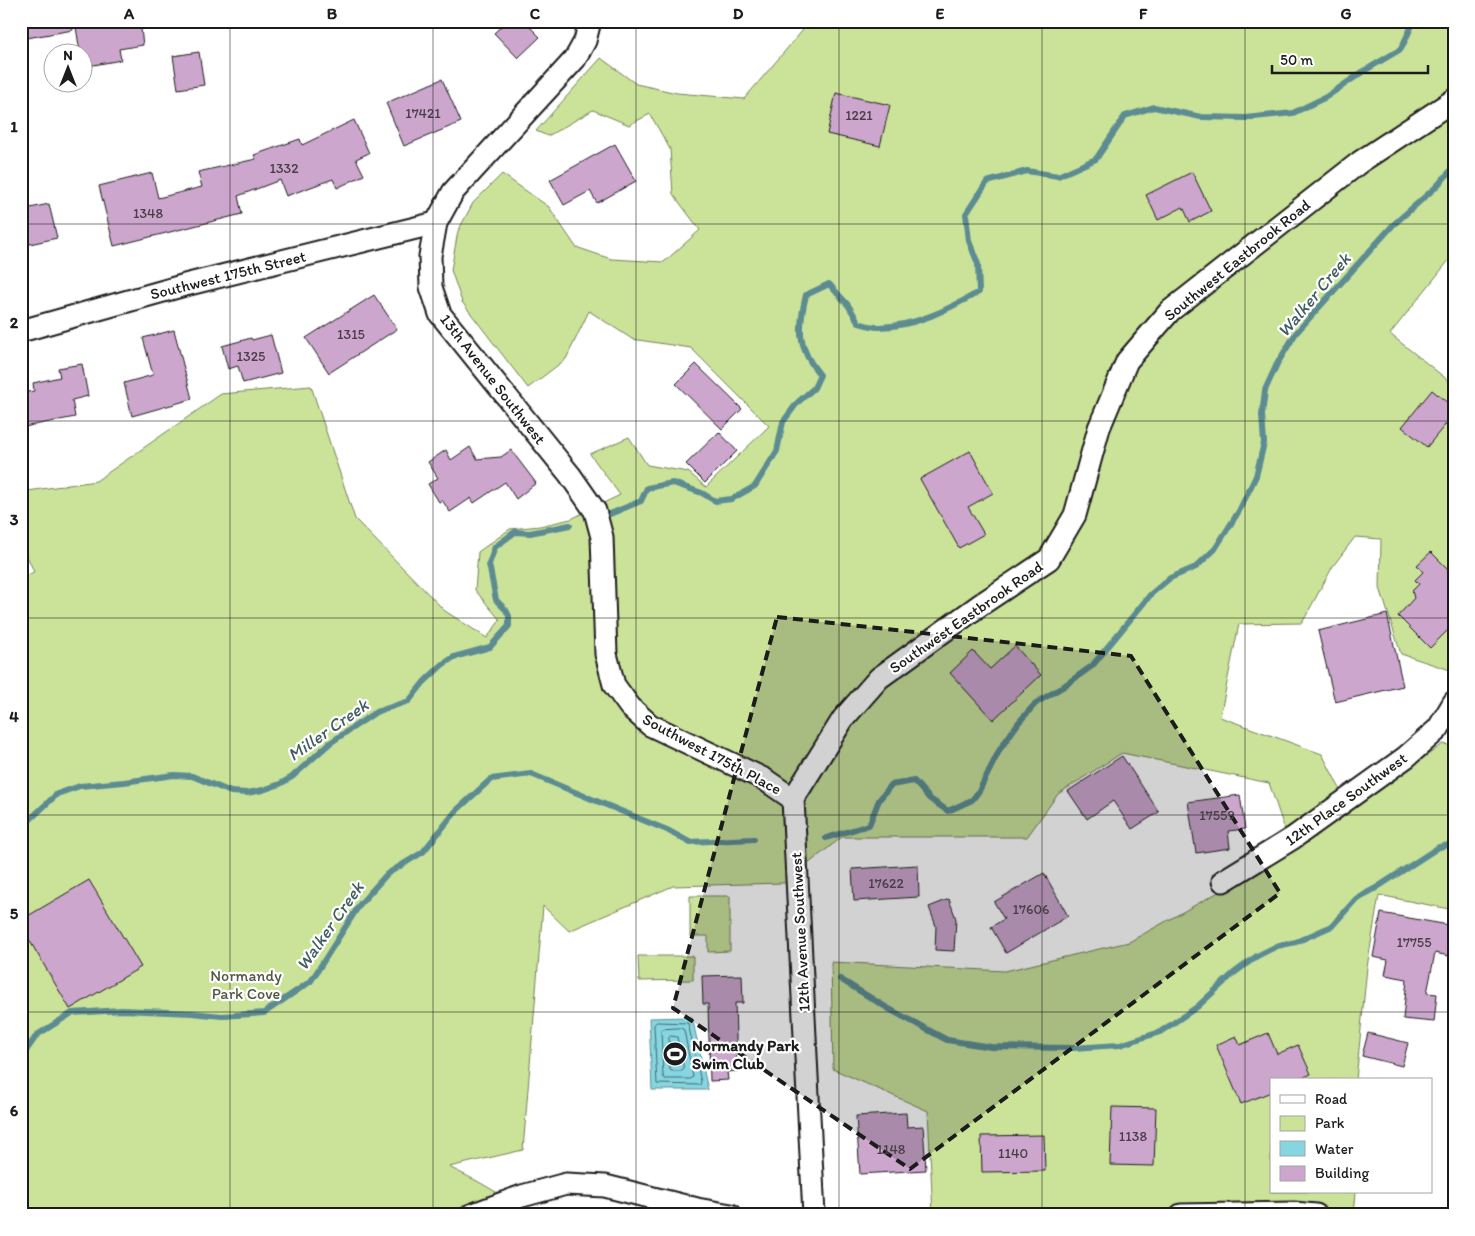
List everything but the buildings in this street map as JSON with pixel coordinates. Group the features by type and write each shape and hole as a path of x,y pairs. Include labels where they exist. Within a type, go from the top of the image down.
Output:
{"street":[{"name":"13th Avenue Southwest","path":"590,21 585,41 575,59 453,192 436,223 430,256 431,287 440,314 570,475 594,512 602,537 606,654 614,685"},
{"name":"Southwest Eastbrook Road","path":"793,799 843,719 879,678 980,605 1049,559 1075,515 1099,428 1127,361 1170,310 1360,162 1454,100"},
{"name":"Southwest 175th Street","path":"21,331 185,285 436,223"},
{"name":"Southwest 175th Place","path":"614,685 630,707 650,725 764,779 793,799"},
{"name":"12th Place Southwest","path":"1223,881 1293,838 1406,757 1438,729 1454,702"},
{"name":"12th Avenue Southwest","path":"793,799 814,1215"},
{"path":"471,1215 522,1196 566,1184 605,1186 697,1210 731,1215"},
{"path":"1181,1215 1294,1213 1316,1215"}],"highlighted area":[{"path":"777,617 1131,656 1280,893 910,1169 673,1008"}],"green space":[{"name":"Normandy Park Cove","path":"798,21 1454,21 1454,262 1450,259 1390,334 1454,385 1454,667 1450,670 1401,654 1380,588 1381,539 1355,537 1333,566 1302,623 1239,624 1220,717 1322,754 1351,810 1443,744 1454,746 1454,910 1379,895 1367,967 1356,1078 1270,1078 1270,1194 1356,1194 1354,1215 933,1215 928,1111 833,1069 831,962 1005,971 1129,942 1292,851 1269,783 1122,753 1058,794 1027,837 842,837 784,883 673,886 569,931 543,906 523,1150 449,1167 536,1215 21,1215 21,578 34,572 21,542 21,492 96,481 221,394 311,386 355,519 445,611 487,638 500,620 475,590 478,552 510,529 540,526 571,519 620,495 590,454 629,437 647,465 688,472 706,487 769,426 691,348 632,339 589,311 566,359 528,388 462,302 451,270 458,231 473,203 502,174 549,207 576,247 611,259 664,262 700,230 673,194 670,149 650,114 629,125 593,110 548,136 536,131 601,58 636,84 677,93 744,99 803,30"},
{"path":"690,896 730,896 730,951 708,952 708,936 690,936"},
{"path":"638,956 693,956 693,980 639,981"}],"water":[{"name":"Normandy Park Swim Club","path":"692,1017 708,1090 652,1090 649,1018"}],"waterway":[{"name":"Miller Creek","path":"610,514 641,501 647,488 673,483 702,493 715,501 732,499 755,486 777,451 783,422 797,403 814,388 820,375 807,356 801,337 806,295 829,284 848,305 859,323 879,327 905,324 931,316 979,292 978,264 969,241 966,214 987,182 1027,171 1058,176 1096,159 1125,116 1154,107 1201,117 1245,118 1293,113 1326,97 1401,49 1414,21"},
{"name":"Walker Creek","path":"826,838 869,825 879,800 891,785 914,781 930,799 948,811 972,800 979,791 1000,749 1019,722 1036,703 1092,666 1151,594 1170,578 1196,567 1215,549 1239,511 1256,476 1264,443 1262,415 1265,390 1277,364 1296,333 1393,225 1436,187 1454,167"},
{"name":"Miller Creek","path":"21,828 57,794 80,786 174,775 192,776 231,792 247,793 280,784 292,777 330,743 376,712 409,701 424,682 442,665 454,657 490,647 509,626 509,616 496,600 489,564 495,547 515,532 530,533 570,525"},
{"name":"Walker Creek","path":"21,1058 37,1035 72,1013 122,1010 222,1016 264,1013 311,981 360,904 387,874 423,852 456,811 491,779 531,774 667,830 689,842 754,839"},
{"path":"840,979 889,1009 947,1040 991,1047 1073,1048 1120,1045 1160,1032 1197,1007 1234,973 1257,956 1277,946 1296,942 1332,926 1356,899 1439,847 1454,844"}],"place":[{"name":"Normandy Park Swim Club","path":"675,1054"}]}
